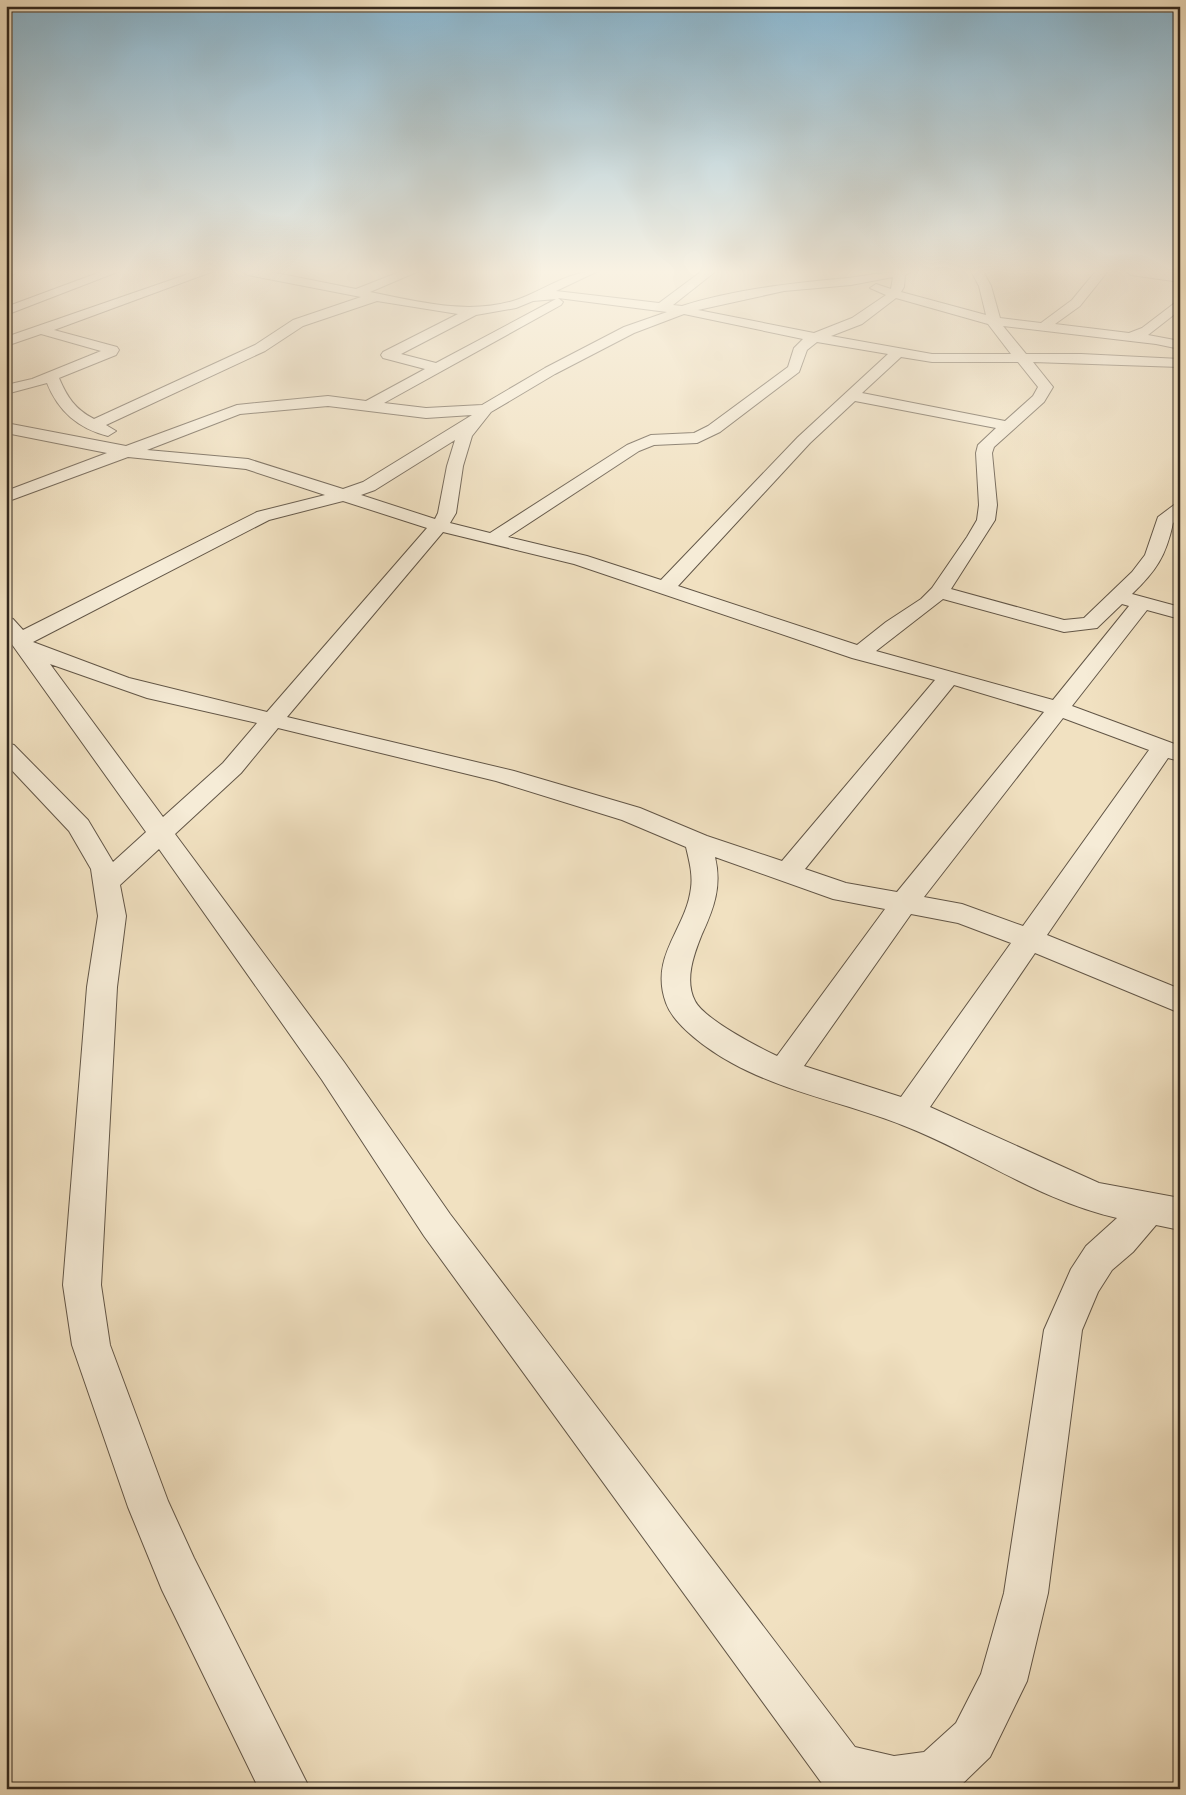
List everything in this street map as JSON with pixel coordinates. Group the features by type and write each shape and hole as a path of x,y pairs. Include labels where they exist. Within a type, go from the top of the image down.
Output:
{"street":[{"path":"6,390 51,376 106,355"},
{"path":"92,425 245,355"},
{"path":"388,355 438,368"},
{"path":"370,405 462,355"},
{"path":"18,637 263,516 344,495 384,479 480,415 550,371 581,355"},
{"path":"494,538 638,445 658,439 697,438 710,432 794,369 799,355"},
{"path":"665,588 768,476 895,355"},
{"path":"909,355 932,358 1081,358 1180,364"},
{"path":"1019,355 1046,387"},
{"path":"860,652 893,626 928,603 939,592 986,520 988,505 984,453 986,445 1039,399 1046,387 1087,355"},
{"path":"1111,355 1180,375"},
{"path":"51,376 60,398 68,410 92,425 110,432 159,439"},
{"path":"852,396 1008,426"},
{"path":"6,496 226,414 247,408 328,400 442,414 480,415"},
{"path":"106,883 232,768 439,526 447,513 455,466 464,436 480,415"},
{"path":"6,428 128,451 248,464 439,526 580,560 860,652 1059,709 1174,748 1028,938 908,1113"},
{"path":"939,592 1064,626 1090,624 1119,597 1154,556 1164,521 1180,509"},
{"path":"1119,597 1180,613"},
{"path":"783,1072 904,903 1142,603"},
{"path":"18,637 146,690 505,776 631,814 698,842 842,892 962,914 1028,938 1180,1002"},
{"path":"18,637 333,1071 437,1225 848,1779 894,1781 935,1775 972,1740 1003,1681 1026,1593 1063,1330 1084,1281 1099,1258 1120,1240 1164,1211"},
{"path":"788,872 949,677"},
{"path":"6,750 79,826 104,869 112,916 102,987 82,1285 91,1345 148,1507 178,1574 285,1789"},
{"path":"698,842 705,870 704,894 680,956 673,980 681,1006 709,1033 738,1052 783,1072 908,1113 1064,1185 1101,1198 1164,1211"}]}
